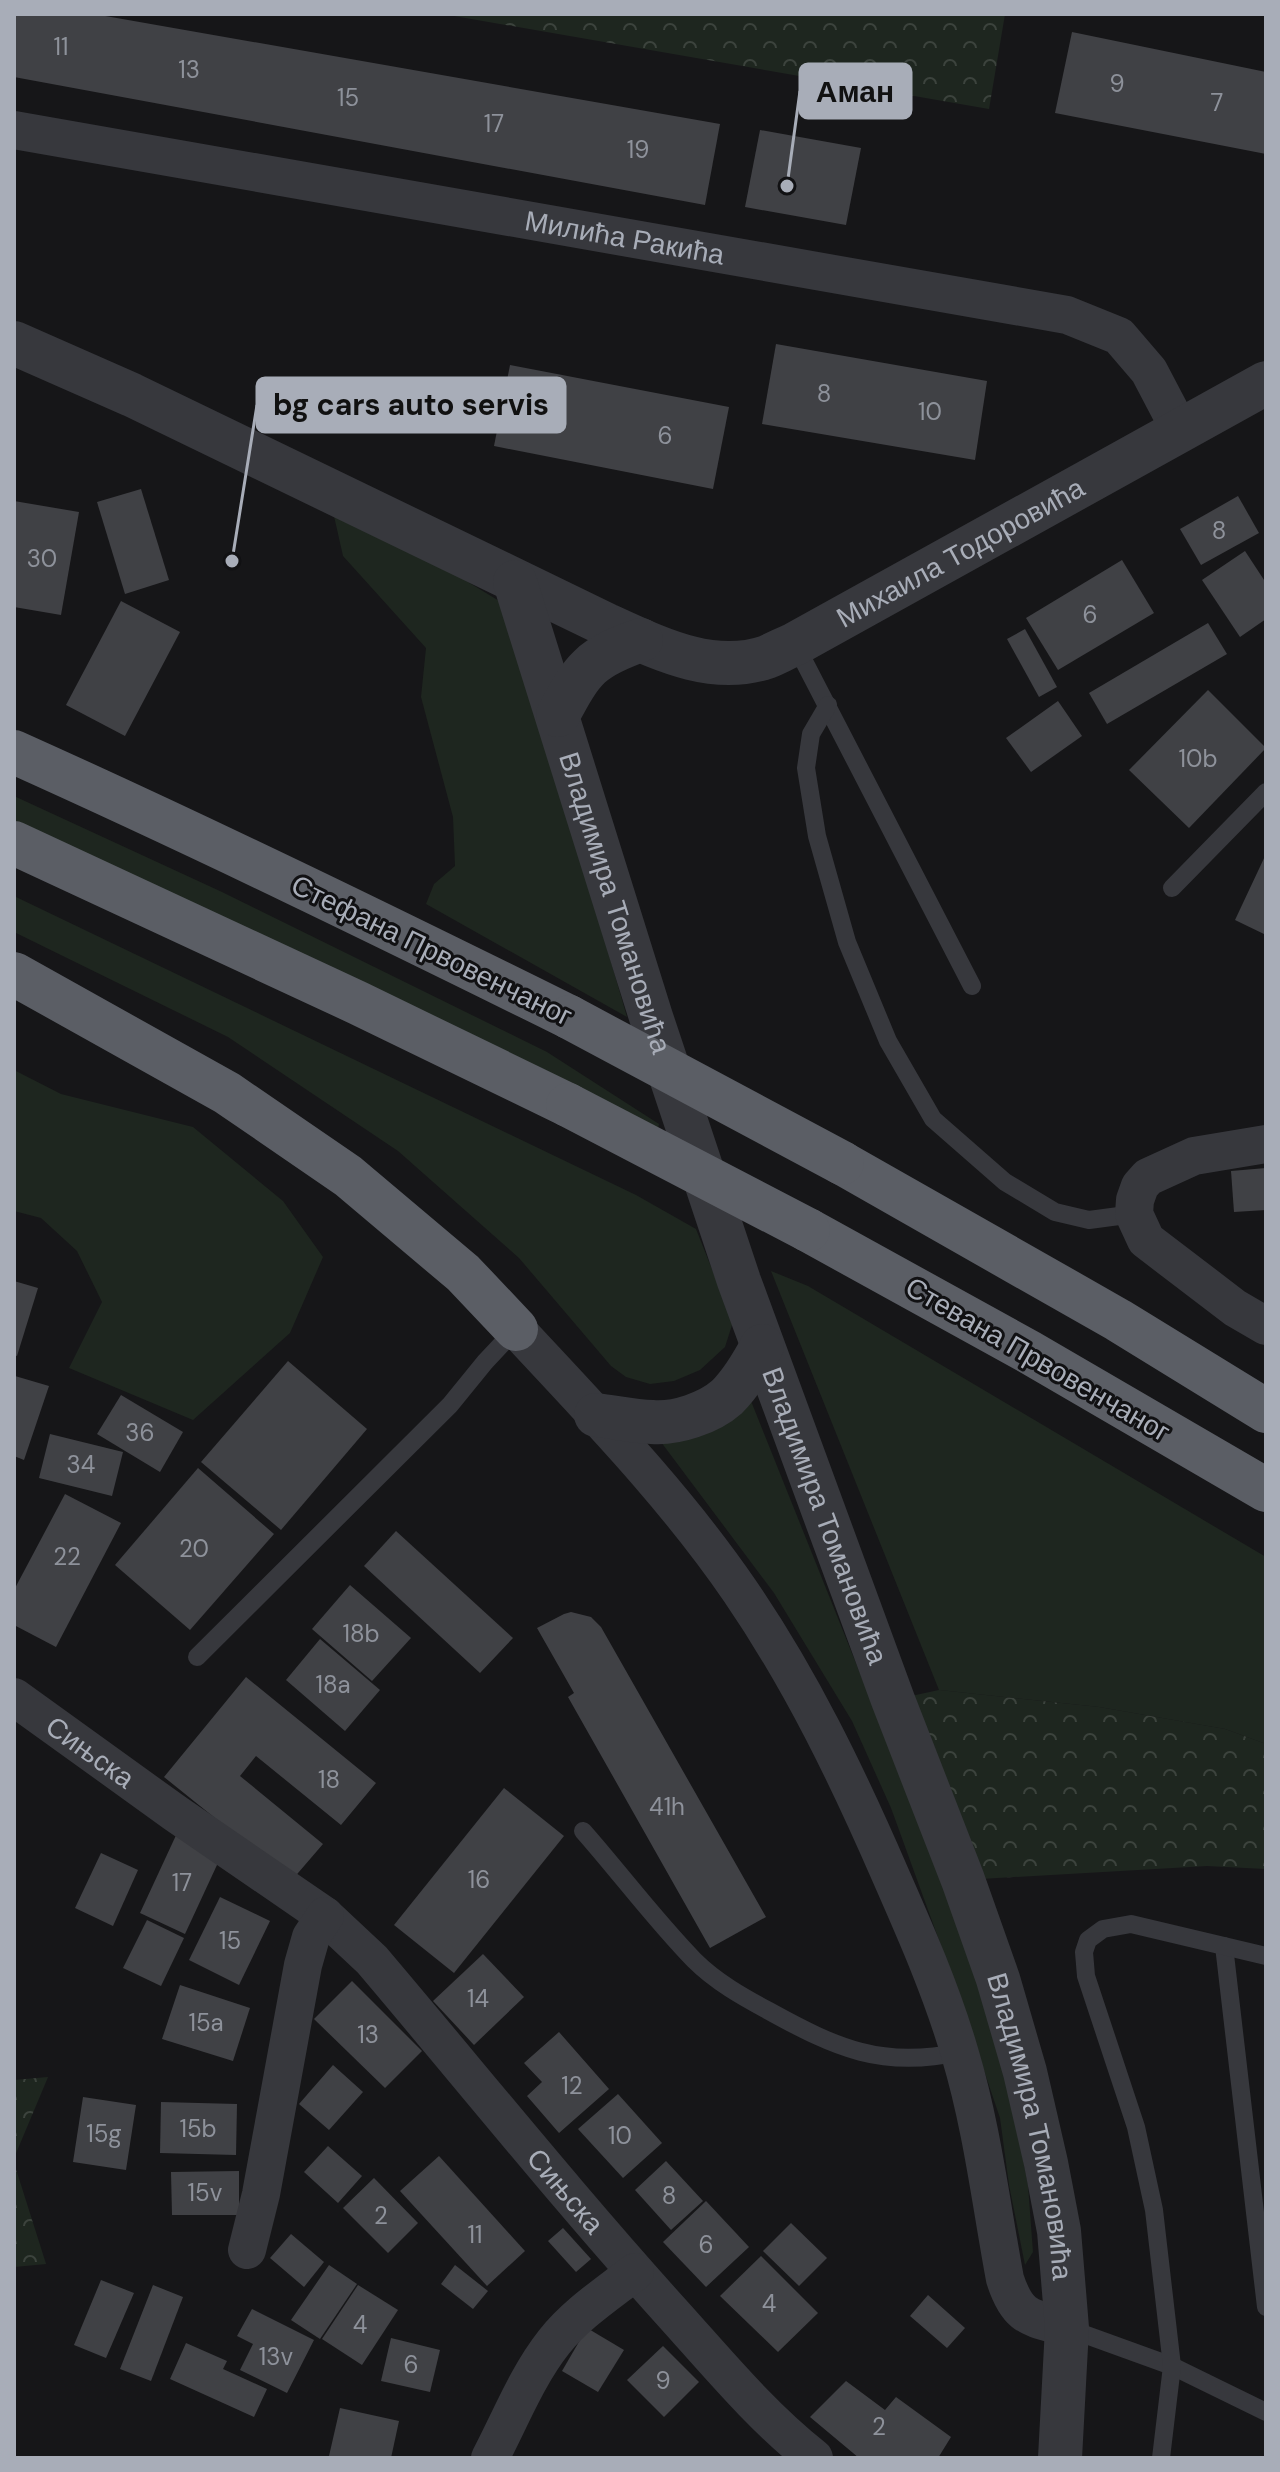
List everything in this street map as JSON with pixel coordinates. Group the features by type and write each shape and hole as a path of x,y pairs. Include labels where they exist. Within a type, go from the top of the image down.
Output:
{"highway":[{"name":"Стефана Првовенчаног","path":"14,752 350,909 569,1017 842,1163 1118,1320 1266,1411"},
{"name":"Стевана Првовенчаног","path":"14,843 358,1003 568,1105 808,1230 1029,1352 1266,1490"},
{"path":"14,974 227,1093 348,1176 463,1273 516,1329"}],"street":[{"name":"Милића Ракића","path":"14,130 1067,315 1119,336 1149,371 1181,432"},
{"path":"14,343 132,395 641,640"},
{"name":"Михаила Тодоровића","path":"641,640 683,657 728,662 764,658 795,644 1266,383"},
{"name":"Владимира Томановића","path":"515,582 680,1107 762,1346 998,1979 1025,2072 1059,2231 1067,2328 1060,2458"},
{"path":"558,715 588,666 611,651 641,640"},
{"path":"1266,1144 1194,1156 1148,1177 1140,1186 1134,1214 1146,1240 1235,1308 1266,1326"},
{"path":"516,1329 657,1481 739,1589 796,1678 853,1790 926,1956 960,2052 974,2106 1002,2265 1011,2299 1028,2317 1067,2328"},
{"path":"596,1415 654,1423 702,1412 726,1397 762,1346"},
{"name":"Сињска","path":"14,1697 325,1916 372,1960 635,2272 746,2394 791,2440 814,2458"},
{"path":"247,2250 261,2194 303,1965 311,1937 325,1916"},
{"path":"490,2458 554,2342 580,2315 635,2272"}],"lane":[{"path":"795,644 972,986"},
{"path":"828,705 811,734 806,768 817,836 853,956 888,1041 933,1119 1005,1182 1055,1212 1089,1220 1134,1214"},
{"path":"1172,888 1266,792"},
{"path":"197,1657 450,1405 516,1329"},
{"path":"583,1831 695,1961 732,1991 817,2038 856,2053 904,2059 960,2052"},
{"path":"1161,2458 1172,2366 1154,2210 1136,2127 1086,1976 1084,1952 1088,1940 1103,1929 1131,1924 1266,1956"},
{"path":"1224,1946 1266,2307"},
{"path":"1067,2328 1172,2366 1266,2412"}],"green space":[{"path":"443,14 1005,14 989,109"},
{"path":"334,516 409,546 509,607 627,1017 426,904 434,884 455,866 453,817 421,697 426,648 343,556"},
{"path":"14,796 222,892 547,1052 659,1124 657,1133 14,835"},
{"path":"14,896 636,1195 696,1229 733,1322 725,1347 700,1370 674,1381 650,1384 626,1377 611,1366 519,1258 398,1151 228,1037 14,932"},
{"path":"14,1070 61,1094 193,1127 283,1201 323,1257 290,1333 193,1420 69,1368 102,1302 77,1251 41,1218 14,1211"},
{"path":"771,1271 808,1286 1266,1557 1266,1744 1225,1729 1099,1707 939,1690"},
{"path":"749,1396 980,1973 1015,2116 1028,2185 1033,2252 1025,2265 1000,2118 891,1808 852,1721 774,1593 658,1438"},
{"path":"939,1690 1099,1707 1225,1729 1266,1744 1266,1869 1207,1866 963,1880 893,1700"},
{"path":"48,2077 14,2158 14,2080"},
{"path":"14,2163 46,2264 14,2267"}],"building":[{"path":"14,14 94,14 720,124 705,205 14,77"},
{"path":"1072,32 1266,72 1266,154 1055,113"},
{"path":"760,130 861,148 846,225 745,207"},
{"path":"776,344 987,381 975,460 762,424"},
{"path":"510,365 729,407 713,489 494,446"},
{"path":"141,489 169,580 125,594 97,502"},
{"path":"1238,496 1259,533 1201,565 1180,529"},
{"path":"14,501 79,512 61,615 14,607"},
{"path":"1245,551 1266,583 1266,619 1240,637 1202,580"},
{"path":"1122,560 1154,613 1058,670 1026,618"},
{"path":"121,601 180,632 125,736 66,705"},
{"path":"1208,623 1227,654 1107,724 1089,693"},
{"path":"1025,629 1057,687 1039,697 1007,639"},
{"path":"1208,690 1266,748 1189,828 1129,770"},
{"path":"1058,701 1082,736 1031,772 1006,738"},
{"path":"1266,854 1266,935 1235,920"},
{"path":"1266,1168 1266,1210 1234,1212 1231,1171"},
{"path":"14,1281 38,1288 17,1356 14,1355"},
{"path":"288,1361 367,1429 281,1530 201,1462"},
{"path":"15,1376 49,1386 24,1460 14,1456"},
{"path":"121,1395 183,1432 160,1472 97,1434"},
{"path":"50,1434 123,1452 112,1496 39,1478"},
{"path":"198,1468 274,1534 190,1630 115,1565"},
{"path":"65,1494 121,1523 56,1647 14,1625 14,1590"},
{"path":"396,1531 513,1638 480,1673 364,1566"},
{"path":"350,1585 411,1638 372,1681 312,1629"},
{"path":"571,1612 591,1617 601,1627 766,1917 710,1948 568,1697 574,1693 537,1628"},
{"path":"320,1639 380,1690 345,1731 286,1680"},
{"path":"246,1677 376,1783 341,1825 256,1756 240,1776 323,1844 292,1880 164,1777"},
{"path":"504,1788 564,1836 454,1973 394,1925"},
{"path":"178,1831 223,1852 185,1934 140,1913"},
{"path":"101,1853 138,1870 113,1926 75,1908"},
{"path":"220,1897 270,1921 239,1985 189,1960"},
{"path":"147,1920 184,1938 161,1986 123,1968"},
{"path":"483,1954 524,1997 474,2045 433,2001"},
{"path":"352,1981 422,2051 385,2088 314,2019"},
{"path":"180,1985 250,2008 233,2061 162,2039"},
{"path":"559,2032 609,2089 559,2133 527,2096 542,2082 524,2063"},
{"path":"333,2065 363,2092 329,2130 299,2104"},
{"path":"618,2094 662,2143 623,2178 578,2129"},
{"path":"83,2097 136,2105 126,2170 73,2162"},
{"path":"161,2102 237,2104 236,2155 160,2153"},
{"path":"328,2146 362,2176 338,2203 304,2172"},
{"path":"439,2156 525,2251 487,2286 400,2191"},
{"path":"666,2161 703,2201 671,2230 635,2190"},
{"path":"239,2171 239,2215 172,2215 171,2172"},
{"path":"374,2178 418,2223 388,2253 343,2208"},
{"path":"706,2201 749,2247 706,2287 663,2242"},
{"path":"791,2223 827,2258 799,2286 763,2251"},
{"path":"563,2228 591,2259 576,2272 548,2241"},
{"path":"291,2234 324,2262 304,2287 270,2258"},
{"path":"761,2256 818,2313 778,2352 720,2296"},
{"path":"329,2265 357,2284 320,2339 291,2320"},
{"path":"455,2265 488,2291 473,2309 441,2284"},
{"path":"101,2280 134,2293 106,2358 74,2345"},
{"path":"153,2285 183,2297 151,2381 120,2369"},
{"path":"358,2285 398,2310 362,2365 322,2339"},
{"path":"928,2295 965,2328 947,2348 910,2316"},
{"path":"252,2309 314,2340 287,2393 240,2370 253,2344 237,2336"},
{"path":"587,2328 624,2350 598,2392 562,2371"},
{"path":"391,2338 440,2350 430,2392 381,2381"},
{"path":"186,2343 227,2361 223,2369 267,2389 254,2417 170,2379"},
{"path":"663,2346 699,2382 664,2417 627,2380"},
{"path":"846,2381 885,2410 896,2397 951,2437 938,2458 859,2458 810,2417"},
{"path":"340,2408 399,2421 391,2458 329,2456"}],"place":[{"name":"Аман","path":"787,186"},
{"name":"bg cars auto servis","path":"232,561"}]}
